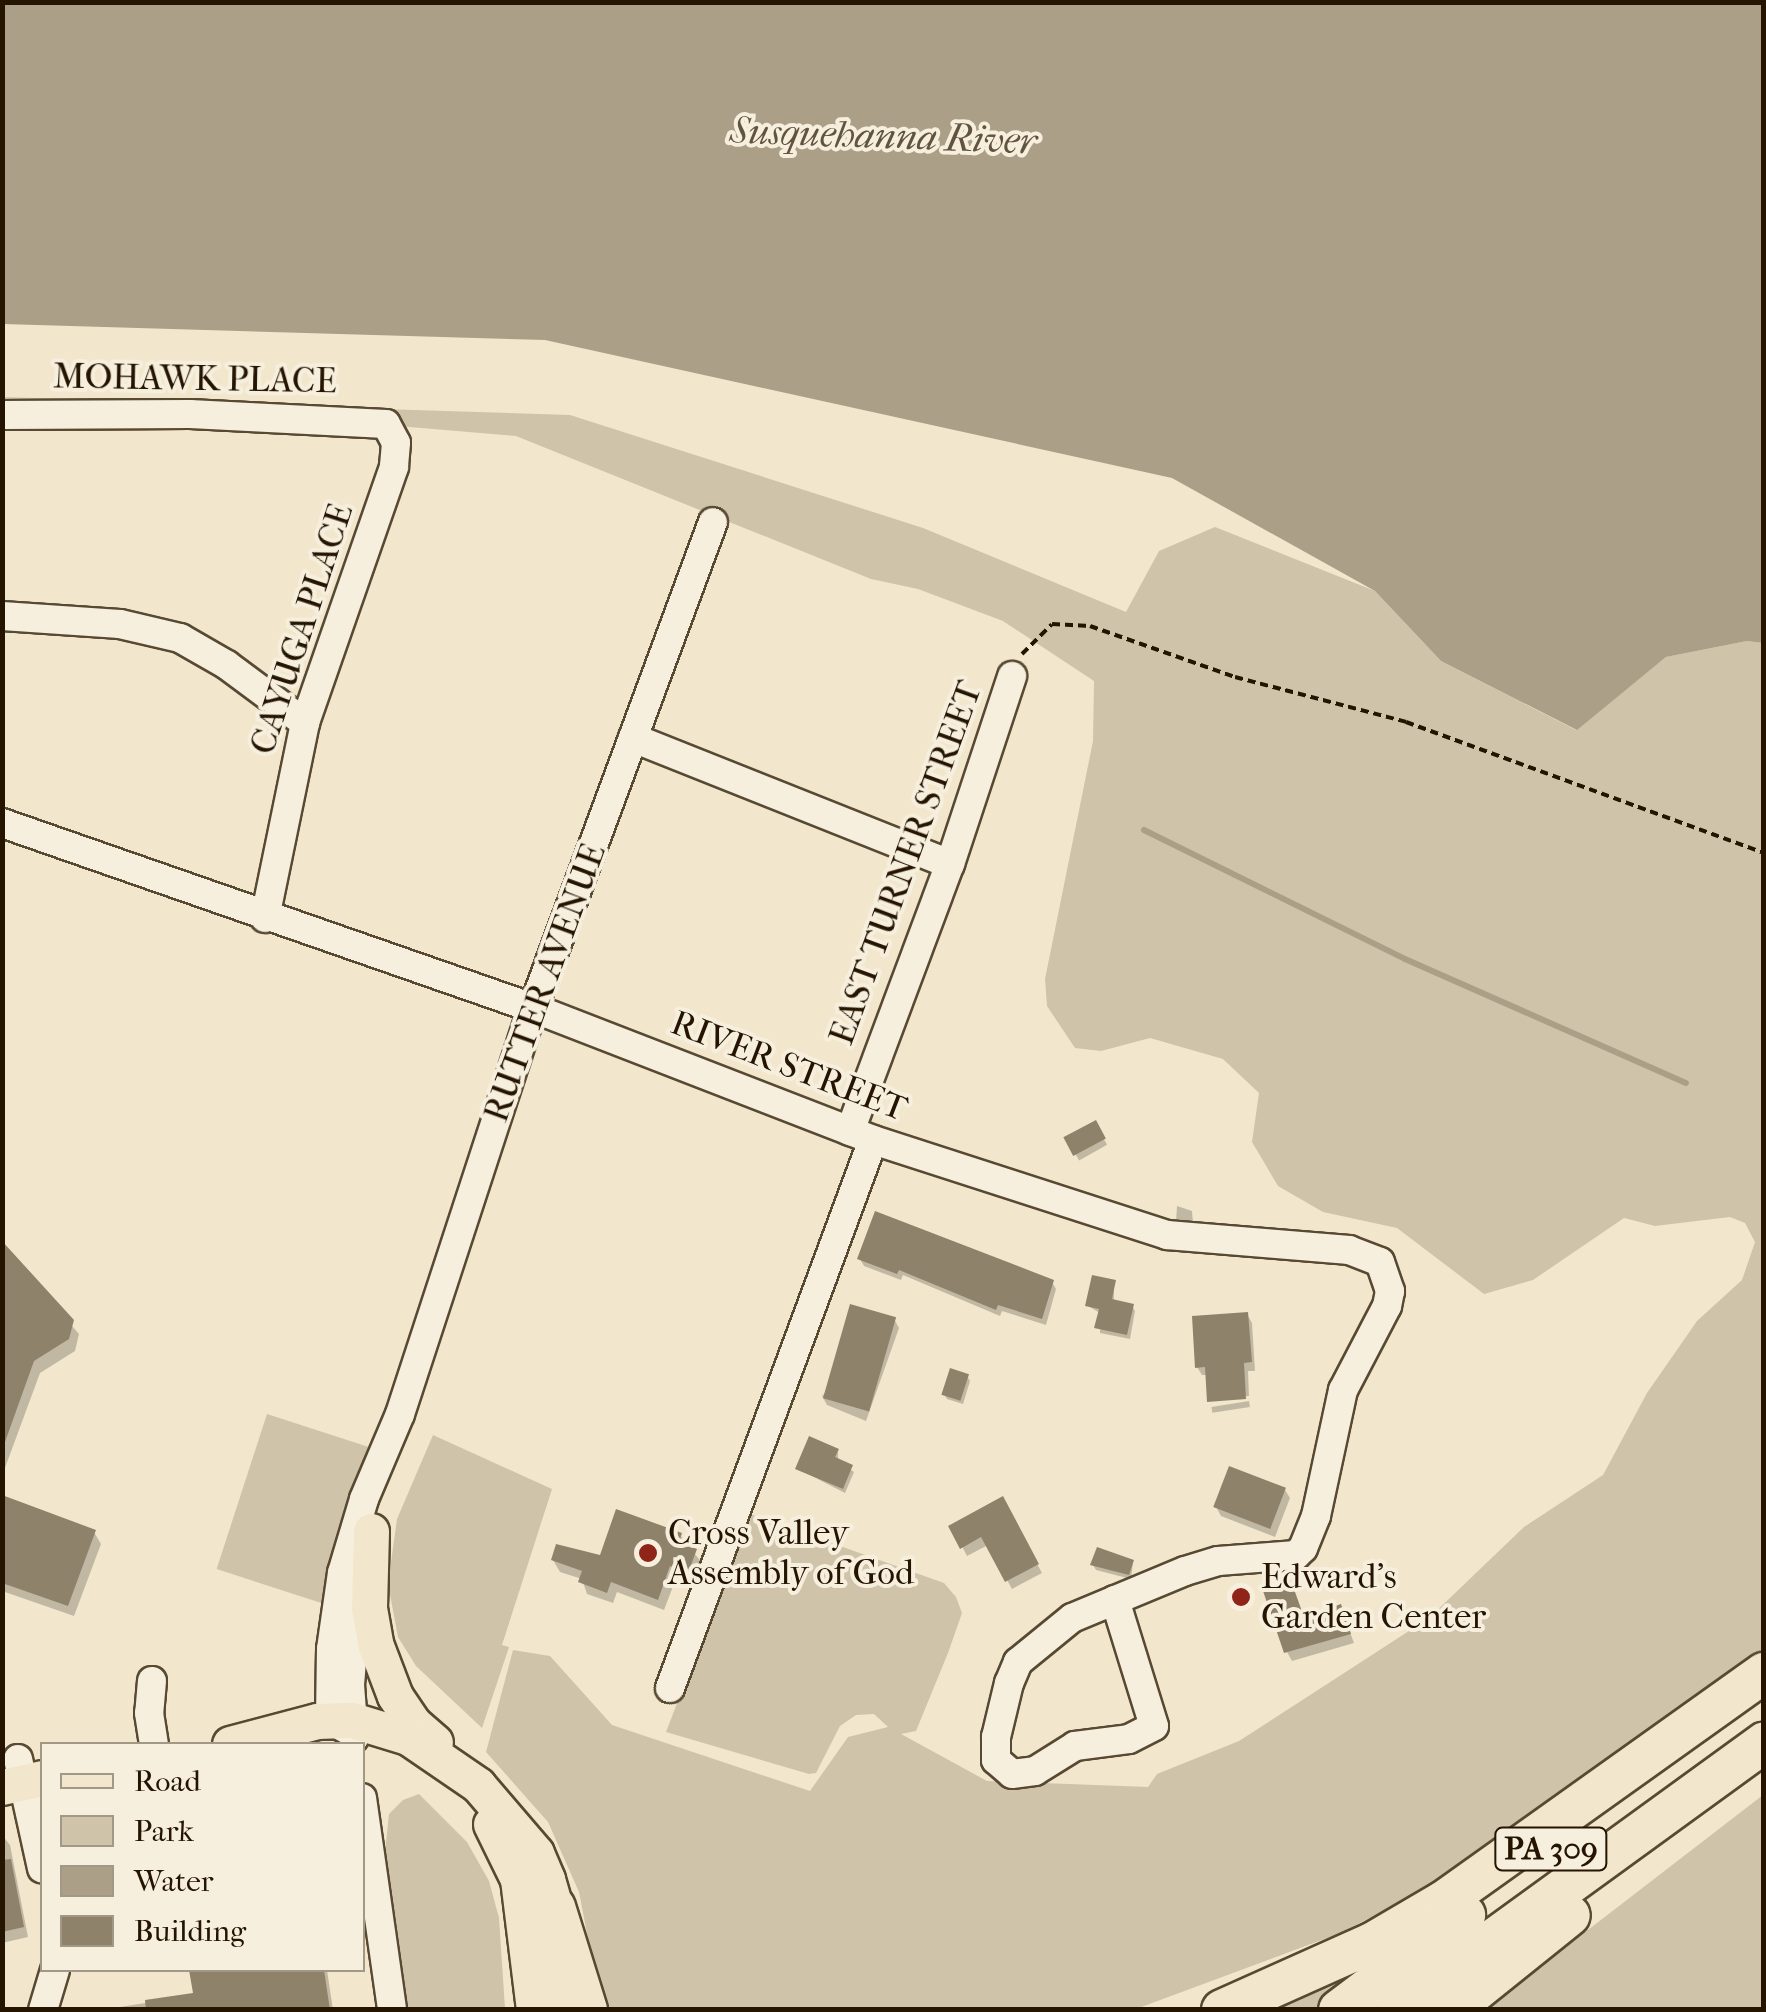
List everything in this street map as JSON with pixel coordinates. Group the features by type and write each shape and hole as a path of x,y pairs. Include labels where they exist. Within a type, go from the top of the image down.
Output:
{"highway":[{"path":"1222,2010 1372,1944 1444,1901 1764,1673"},
{"name":"PA 309","path":"1340,2010 1764,1690"},
{"name":"PA 309","path":"1396,2010 1764,1743"},
{"path":"1452,2010 1764,1757"},
{"path":"555,1907 587,2010"}],"main road":[{"path":"372,1531 369,1608 384,1672 413,1724 478,1784 536,1854 555,1907 563,2010"},
{"path":"245,1742 340,1729 408,1737 478,1784"},
{"path":"340,1729 424,1761 466,1796 503,1842 525,1909 534,2010"}],"street":[{"name":"MOHAWK PLACE","path":"2,415 190,414 386,424"},
{"name":"CAYUGA PLACE","path":"264,918 306,723 394,467 396,444 386,424"},
{"name":"RUTTER AVENUE","path":"340,1729 330,1650 342,1573 364,1499 388,1448 533,1008 713,522"},
{"path":"2,616 120,624 180,638 227,665 306,723"},
{"name":"EAST TURNER STREET","path":"670,1688 862,1136 1012,676"},
{"path":"633,738 950,864"},
{"name":"RIVER STREET","path":"2,823 264,918 533,1008 862,1136 1167,1235 1349,1250 1380,1262 1390,1291 1387,1306 1343,1390 1316,1516 1296,1556 1218,1562 1115,1600"},
{"name":"RUTTER AVENUE","path":"340,1729 353,1627 388,1448"},
{"path":"1115,1600 1154,1726 1129,1739 1075,1746 1035,1771 1012,1774 996,1760 996,1738 1018,1662 1072,1618 1115,1600"},
{"path":"152,1681 149,1713 154,1742"},
{"path":"22,1777 40,1859"},
{"path":"365,1841 370,1913 392,2010"},
{"path":"44,2010 54,1972"}],"path":[{"path":"1012,676 1026,645 1041,630 1069,623 1090,626 1235,677 1406,722 1527,770 1764,853"}],"green space":[{"path":"3,397 570,415 923,528 1126,612 1159,551 1215,527 1375,591 1441,661 1576,730 1666,657 1747,641 1763,643 1763,1655 1528,1827 1418,1892 1343,1932 1136,2009 607,2009 598,1990 579,1892 548,1822 486,1752 513,1650 550,1656 612,1725 810,1791 848,1737 888,1727 874,1714 856,1715 840,1726 816,1773 809,1774 666,1732 750,1514 944,1583 956,1597 962,1613 948,1653 916,1731 901,1734 987,1781 1148,1787 1157,1774 1239,1741 1429,1618 1524,1527 1603,1475 1647,1393 1697,1321 1742,1280 1755,1242 1745,1223 1730,1217 1655,1226 1624,1218 1533,1280 1484,1294 1397,1228 1323,1212 1278,1186 1252,1142 1259,1093 1223,1059 1150,1038 1101,1051 1075,1048 1047,1006 1045,979 1093,741 1094,681 1003,621 918,589 871,579 516,436 350,422 3,409"},
{"path":"267,1414 373,1448 322,1603 217,1569"},
{"path":"433,1435 552,1489 502,1645 509,1647 482,1728 416,1666 398,1637 388,1584 397,1519"},
{"path":"419,1794 467,1842 489,1881 499,1918 505,2009 404,2009 384,1863 389,1814 403,1800"},
{"path":"1763,1795 1763,2009 1486,2009 1510,1990"},
{"path":"1380,1953 1316,2009 1261,2010"}],"water":[{"name":"Susquehanna River","path":"3,2 1763,3 1763,643 1747,641 1666,657 1577,730 1441,661 1375,591 1172,478 545,340 3,324"}],"building":[{"path":"1096,1120 1106,1139 1073,1156 1063,1137"},
{"path":"875,1211 1054,1280 1042,1319 998,1305 996,1310 899,1270 897,1274 857,1259"},
{"path":"2,1241 74,1320 69,1339 34,1361 5,1442"},
{"path":"1092,1275 1116,1280 1112,1299 1134,1304 1127,1335 1094,1328 1099,1309 1085,1306"},
{"path":"850,1304 896,1317 869,1411 823,1398"},
{"path":"1248,1312 1252,1362 1244,1363 1246,1399 1207,1402 1205,1367 1195,1368 1192,1316"},
{"path":"950,1368 969,1374 960,1401 941,1395"},
{"path":"809,1436 839,1449 835,1457 853,1465 843,1489 795,1469"},
{"path":"1229,1466 1286,1488 1270,1529 1213,1507"},
{"path":"2,1495 96,1530 68,1606 2,1583"},
{"path":"1003,1496 1039,1564 1005,1582 981,1537 960,1549 948,1526"},
{"name":"Cross Valley Assembly of God","path":"616,1509 682,1533 679,1542 697,1549 688,1573 670,1566 658,1600 611,1582 607,1593 578,1582 582,1571 551,1560 556,1544 600,1555"},
{"path":"1097,1547 1134,1560 1129,1575 1090,1565"},
{"path":"1290,1578 1304,1617 1341,1604 1351,1634 1284,1653 1262,1588"},
{"path":"11,1859 24,1927 2,1932 2,1860"},
{"path":"189,1972 324,1972 330,2010 146,2010 145,2000 193,1993"}],"waterway":[{"path":"1144,830 1405,959 1686,1083"}],"place":[{"name":"Cross Valley Assembly of God","path":"648,1553"},
{"name":"Edward's Garden Center","path":"1241,1597"}]}
